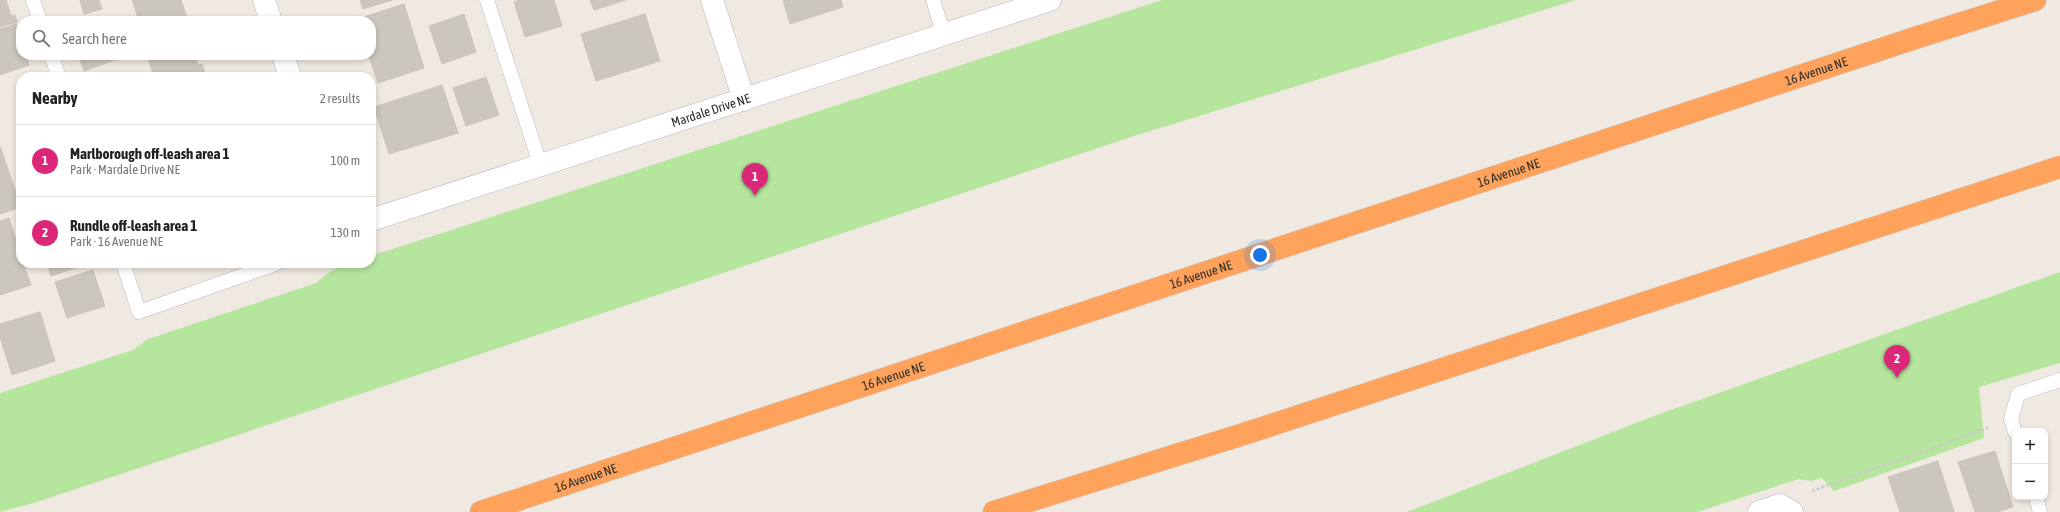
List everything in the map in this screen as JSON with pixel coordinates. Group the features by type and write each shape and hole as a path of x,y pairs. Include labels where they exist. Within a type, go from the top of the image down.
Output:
{"highway":[{"name":"16 Avenue NE","path":"481,512 1882,49 2036,0"},
{"path":"994,512 1247,433 2060,167"}],"street":[{"path":"264,0 269,16"},
{"path":"712,0 744,100"},
{"name":"Mardale Drive NE","path":"376,218 540,167 1050,0"},
{"path":"285,60 288,72"},
{"path":"1759,512 1786,509"}],"lane":[{"path":"33,0 38,16"},
{"path":"487,0 540,167"},
{"path":"933,0 944,35"},
{"path":"54,60 57,72"},
{"path":"125,268 139,312 264,268"},
{"path":"2013,426 2018,394 2060,380"},
{"path":"2037,500 2040,512"}],"path":[{"path":"1786,509 1821,487 2013,426"}],"green space":[{"path":"1162,0 1576,0 1134,136 37,502 0,512 0,393 133,350 148,339 316,283 337,268 376,268 376,254"},
{"path":"2060,272 2060,363 1979,387 1984,438 1834,491 1822,478 1811,481 1799,479 1697,512 1407,512 1654,416"}],"building":[{"path":"0,0 6,0 11,16 15,15 16,22 0,27"},
{"path":"80,0 99,0 102,9 84,14"},
{"path":"132,0 181,0 186,16 137,16"},
{"path":"360,0 392,0 363,9"},
{"path":"520,0 554,0 562,26 525,37 514,2"},
{"path":"590,0 626,0 594,10"},
{"path":"783,0 841,0 843,7 790,24"},
{"path":"404,4 424,68 378,83 376,72 374,72 370,60 376,60 376,16 367,16"},
{"path":"464,14 476,52 442,64 429,26"},
{"path":"645,14 660,61 596,81 581,34"},
{"path":"16,24 16,60 28,60 29,65 0,75 0,29"},
{"path":"80,60 114,60 84,71"},
{"path":"149,60 196,60 198,65 202,64 204,72 152,72"},
{"path":"486,77 499,115 466,126 453,88"},
{"path":"442,85 458,133 389,154 376,113 376,106"},
{"path":"0,146 16,192 16,209 0,214"},
{"path":"9,218 16,240 16,268 25,268 31,285 0,295 0,221"},
{"path":"49,268 75,268 51,276"},
{"path":"93,270 105,306 67,318 55,282"},
{"path":"40,312 55,361 12,375 0,337 0,324"},
{"path":"1995,451 2013,507 1998,512 1975,512 1958,462"},
{"path":"1938,461 1954,512 1900,512 1888,477"}],"place":[{"name":"Marlborough off-leash area 1","path":"755,196"},
{"name":"Rundle off-leash area 1","path":"1897,378"}]}
